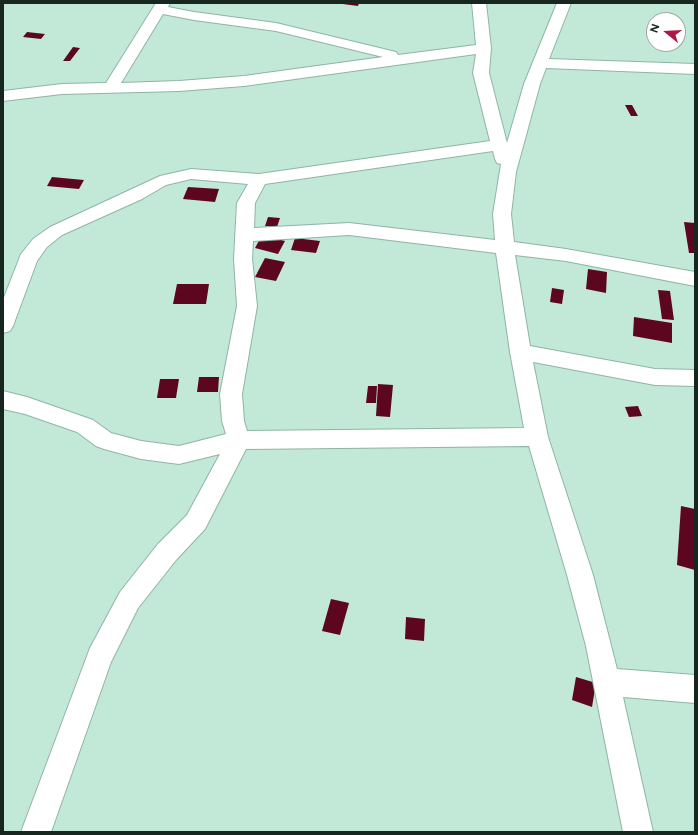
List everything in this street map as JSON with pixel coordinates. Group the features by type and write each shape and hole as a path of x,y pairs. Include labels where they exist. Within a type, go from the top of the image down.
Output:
{"street":[{"path":"479,3 484,48 481,72 507,172"},
{"path":"564,3 532,84 507,172 502,214 505,247 520,352 537,436 580,575 607,682 638,832"},
{"path":"111,87 161,6 194,16 276,27 402,58"},
{"path":"3,96 62,89 179,86 244,80 484,48"},
{"path":"540,63 695,69"},
{"path":"3,326 28,258 40,243 56,231 136,195 160,182 191,174 259,179 499,145"},
{"path":"36,832 96,664 106,644 129,600 167,552 196,522 239,440 233,421 231,394 247,306 243,259 246,203 259,179"},
{"path":"244,236 349,229 566,255 695,278"},
{"path":"520,352 655,377 695,378"},
{"path":"3,400 28,406 85,426 104,440 141,450 179,455 239,440 537,436"},
{"path":"607,682 695,689"}],"building":[{"path":"335,3 359,3 358,6"},
{"path":"27,32 45,34 41,39 23,37"},
{"path":"73,47 80,48 70,61 63,61"},
{"path":"625,105 632,105 638,116 631,116"},
{"path":"52,177 84,180 79,189 47,186"},
{"path":"188,187 219,189 215,202 183,199"},
{"path":"268,217 280,218 277,227 265,226"},
{"path":"684,222 695,223 695,253 689,253"},
{"path":"262,235 285,241 278,254 255,248"},
{"path":"295,238 320,241 316,253 291,250"},
{"path":"265,258 285,262 276,281 255,277"},
{"path":"588,269 607,272 606,293 586,289"},
{"path":"177,284 209,284 206,304 173,304"},
{"path":"552,288 564,290 562,304 550,302"},
{"path":"658,290 670,291 674,320 662,319"},
{"path":"634,317 672,323 672,343 633,336"},
{"path":"199,377 219,377 218,392 197,392"},
{"path":"160,379 179,379 176,398 157,398"},
{"path":"378,384 393,385 390,417 376,416"},
{"path":"368,386 377,386 376,403 366,403"},
{"path":"638,406 642,416 629,417 625,407"},
{"path":"681,506 695,509 695,570 677,565"},
{"path":"331,599 349,603 340,635 322,631"},
{"path":"406,617 425,619 424,641 405,639"},
{"path":"576,677 596,683 592,707 572,700"}]}
